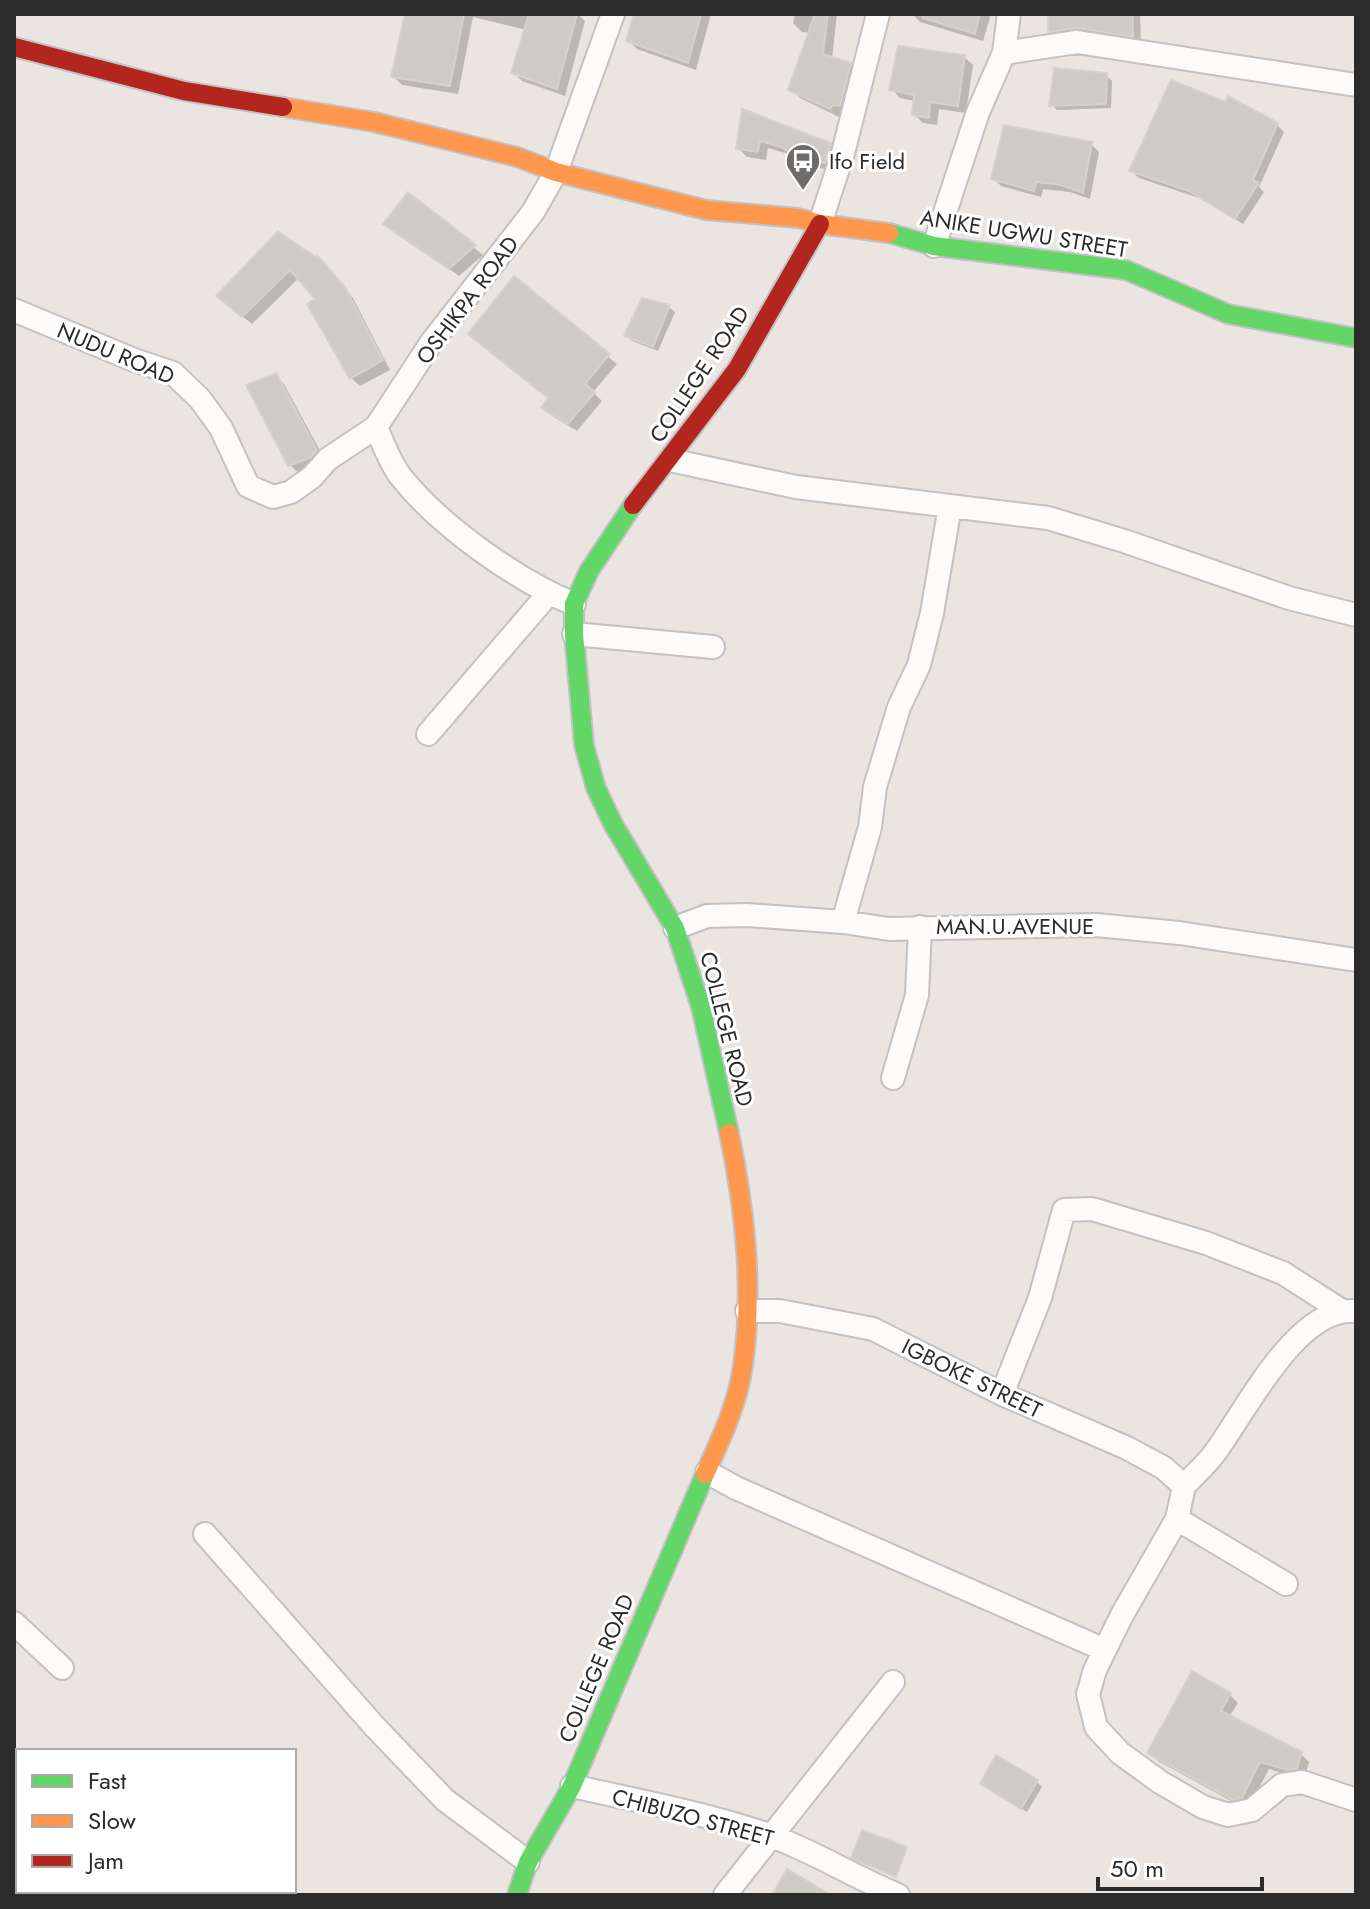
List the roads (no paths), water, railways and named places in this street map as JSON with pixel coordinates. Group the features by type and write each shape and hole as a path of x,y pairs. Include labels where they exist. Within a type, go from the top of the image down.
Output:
{"main road":[{"name":"ANIKE UGWU STREET","path":"14,47 184,91 374,122 517,157 556,172 706,210 798,218 820,224 880,231 934,246 1126,270 1228,314 1356,338"},
{"name":"COLLEGE ROAD","path":"517,1895 528,1862 572,1786 730,1417 740,1379 747,1311 748,1263 737,1172 701,1007 675,928 613,824 596,788 584,745 574,604 589,571 636,500 670,460 737,369 820,224"}],"street":[{"name":"OSHIKPA ROAD","path":"376,427 431,343 533,212 556,172 613,14"},
{"path":"820,224 843,153 878,14"},
{"path":"934,246 978,112 1004,53 1009,14"},
{"path":"1004,53 1077,42 1356,85"},
{"name":"NUDU ROAD","path":"14,310 173,373 200,399 221,428 248,486 273,497 291,492 312,477 328,459 376,427"},
{"path":"376,427 399,475 431,509 492,557 549,593 574,604"},
{"path":"670,460 796,487 1048,518 1289,598 1356,615"},
{"path":"843,922 864,852 875,787 899,707 919,665 932,613 950,506"},
{"path":"428,734 549,593"},
{"path":"574,634 713,647"},
{"name":"MAN.U.AVENUE","path":"675,928 707,916 747,915 843,922 889,929 1096,925 1179,933 1356,960"},
{"path":"893,1078 917,995 920,927"},
{"path":"1002,1394 1040,1298 1064,1210 1092,1209 1206,1243 1283,1273 1349,1311"},
{"name":"IGBOKE STREET","path":"747,1311 780,1311 873,1329 1002,1394 1127,1448 1164,1468 1184,1486"},
{"path":"1349,1311 1315,1323 1269,1371 1214,1455 1184,1486 1177,1519 1105,1650 1088,1694 1096,1727 1120,1753 1160,1782 1203,1807 1228,1815 1252,1810 1282,1785 1302,1782 1356,1800"},
{"path":"707,1472 736,1488 1105,1650"},
{"path":"1177,1519 1286,1584"},
{"path":"205,1534 375,1727 445,1800 528,1862"},
{"path":"14,1623 62,1668"},
{"path":"725,1895 893,1682"},
{"name":"CHIBUZO STREET","path":"572,1786 705,1815 771,1836 898,1895"}],"place":[{"name":"Ifo Field","path":"803,192"}]}
